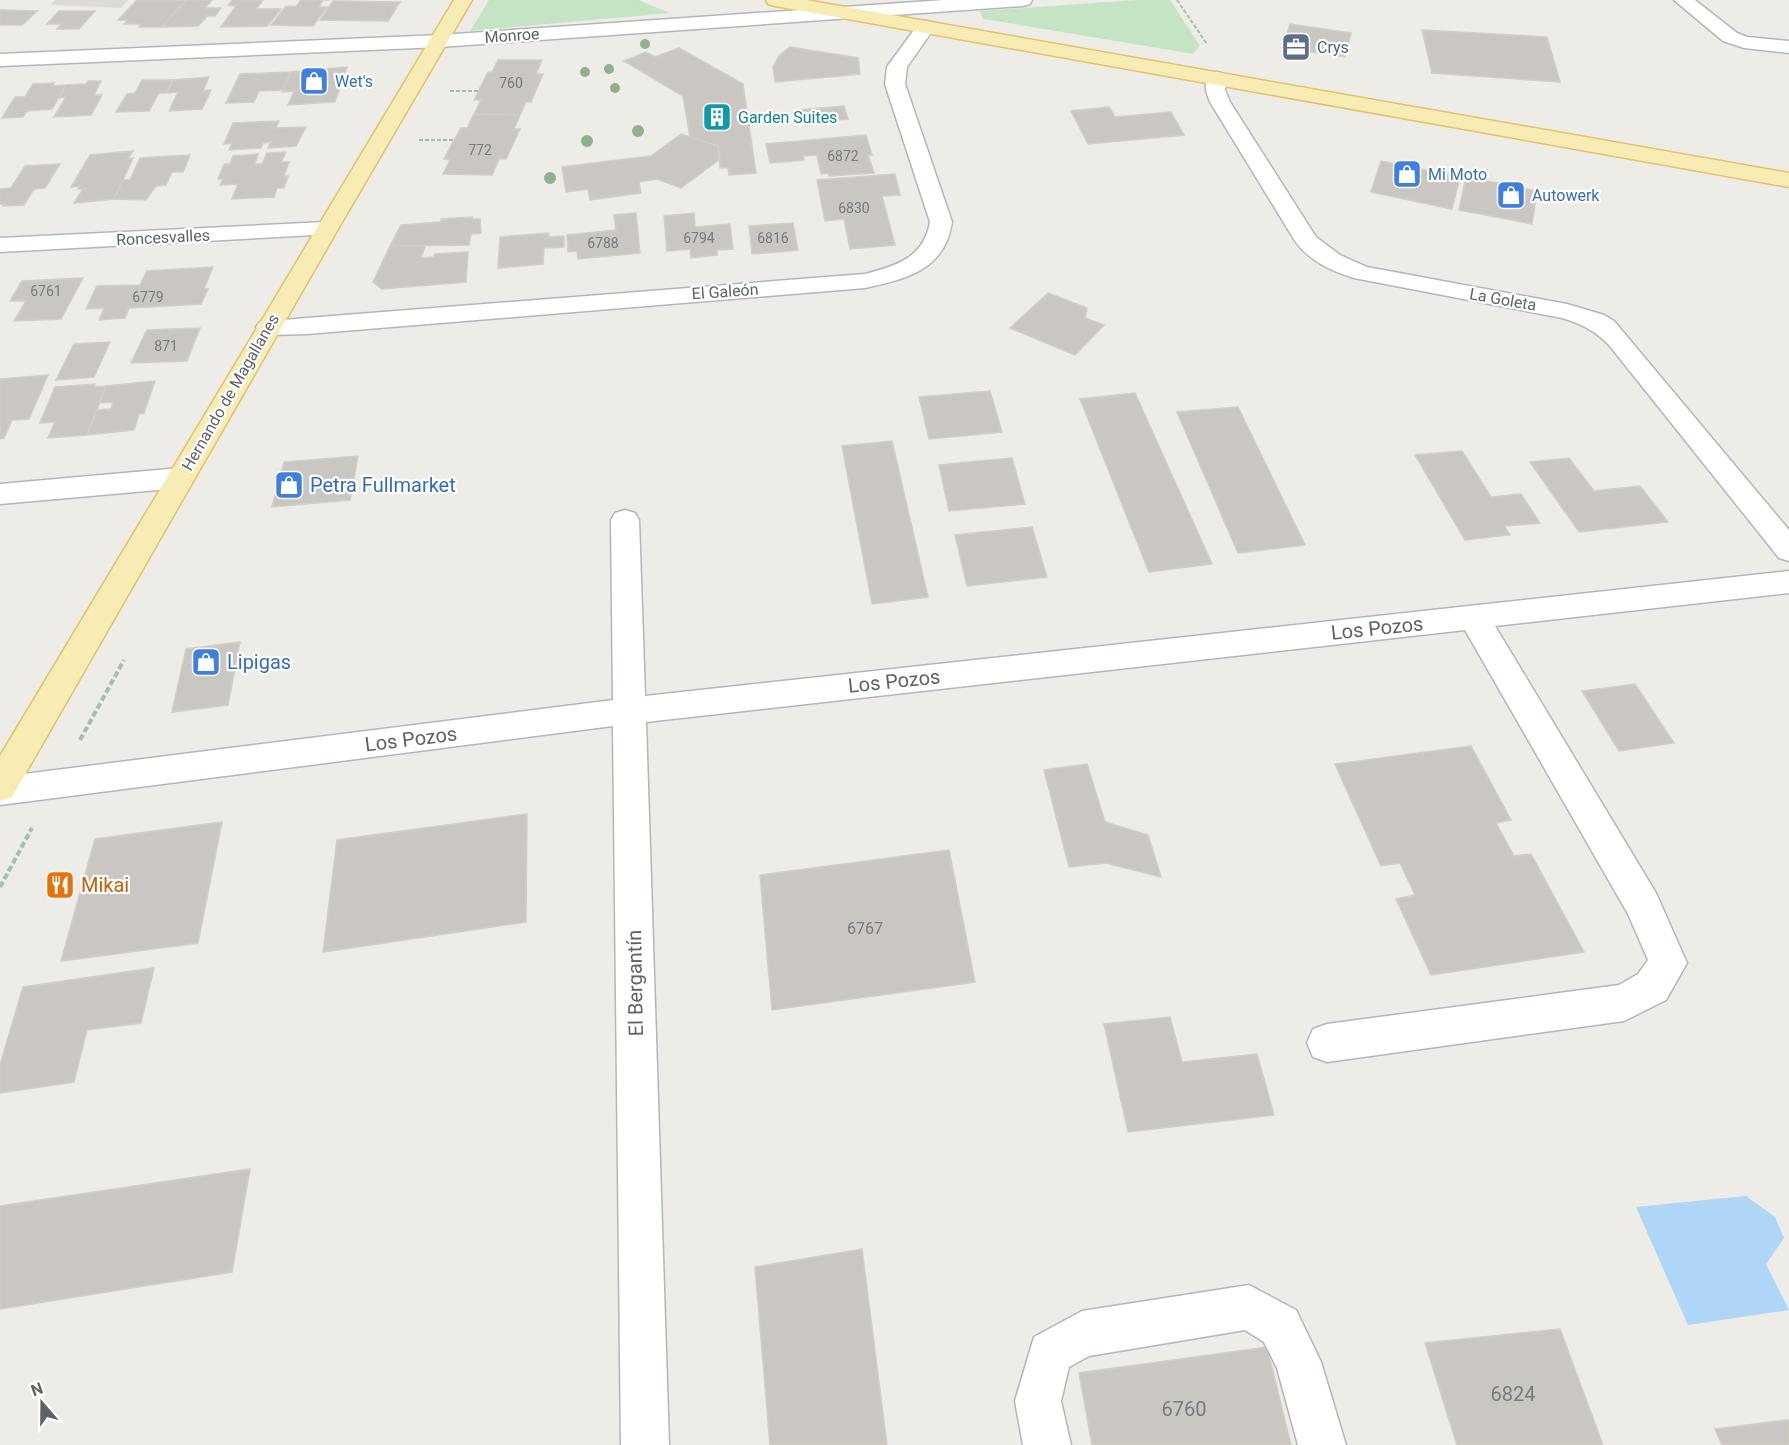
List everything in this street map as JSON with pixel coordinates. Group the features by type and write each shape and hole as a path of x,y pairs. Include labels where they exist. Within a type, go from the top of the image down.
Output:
{"main road":[{"name":"Hernando de Magallanes","path":"0,789 326,229 463,0"},
{"path":"775,0 1789,180"}],"street":[{"name":"Monroe","path":"0,60 440,41 1023,0"},
{"path":"1683,0 1730,37 1744,42 1789,47"},
{"name":"El Galeón","path":"269,327 307,326 865,281 898,273 927,256 940,234 941,222 895,84 897,67 926,27"},
{"name":"La Goleta","path":"1223,80 1215,90 1220,102 1315,250 1343,267 1362,273 1567,311 1605,326 1789,550"},
{"name":"Roncesvalles","path":"0,245 326,229"},
{"path":"0,494 180,478"},
{"name":"El Bergantín","path":"625,520 645,1445"},
{"name":"Los Pozos","path":"0,789 55,784 629,711 1789,582"},
{"path":"1327,1043 1624,1003 1652,987 1668,963 1643,905 1473,617"},
{"path":"1047,1445 1038,1401 1050,1353 1082,1334 1249,1306 1280,1326 1299,1362 1322,1445"}],"path":[{"path":"1176,0 1223,80"},
{"path":"447,92 479,92"},
{"path":"416,140 454,141"},
{"path":"0,886 129,651"}],"shaded area":[{"path":"55,0 128,0 121,8 50,5"}],"green space":[{"path":"489,0 638,0 670,13 470,31"},
{"path":"1136,0 1170,0 1200,46 1193,54 983,19 980,11"}],"water":[{"path":"1746,1196 1775,1217 1784,1238 1766,1264 1789,1310 1688,1325 1636,1207"}],"building":[{"path":"137,0 186,0 162,27 139,27 141,24 124,24 128,20 118,20"},
{"path":"186,0 212,0 205,8 221,8 215,16 207,16 198,26 162,27"},
{"path":"233,0 263,0 256,9 281,9 267,26 221,27 236,6 228,5"},
{"path":"301,0 323,0 319,7 327,7 313,26 271,25 286,6 296,7"},
{"path":"333,1 400,2 388,21 320,20"},
{"path":"0,10 37,11 22,25 0,25"},
{"path":"59,11 95,11 79,29 57,29 62,24 47,24"},
{"path":"1290,24 1351,33 1345,57 1283,48"},
{"path":"1422,30 1547,37 1560,82 1432,73"},
{"path":"790,47 858,58 860,74 775,82 773,67 779,56"},
{"name":"Garden Suites","path":"679,48 743,84 756,173 729,175 728,168 720,168 718,146 690,137 683,96 624,61 646,52 655,57"},
{"path":"498,60 542,60 536,74 543,74 531,102 526,102 520,115 474,114 481,100 474,100 488,72 492,72"},
{"name":"Wet's","path":"347,67 335,102 288,105 294,91 282,92 291,72"},
{"path":"291,72 283,90 259,91 254,102 226,103 240,74"},
{"path":"209,77 203,91 211,90 202,109 169,111 178,92 167,93 173,80"},
{"path":"142,80 173,80 167,93 159,93 149,111 116,112 127,94 135,93"},
{"path":"88,81 101,81 94,95 102,95 91,115 54,117 66,97 59,98 66,85 86,84"},
{"path":"54,83 52,86 66,85 52,109 27,111 23,117 2,118 15,97 25,97 33,84"},
{"path":"844,106 848,119 802,123 798,110"},
{"path":"1109,107 1115,117 1171,112 1184,135 1088,144 1071,111"},
{"path":"474,114 520,115 514,129 520,129 506,159 499,159 492,175 443,174 450,160 444,159 461,128 467,128"},
{"path":"279,121 276,128 306,127 296,146 268,148 271,142 263,143 261,148 229,150 232,143 224,144 233,123"},
{"path":"681,134 718,146 720,159 681,188 657,179 639,182 641,193 590,200 588,189 566,192 562,167 651,156"},
{"path":"866,135 872,155 868,155 874,173 829,176 828,173 821,174 817,155 803,156 804,160 770,163 766,144"},
{"path":"133,151 128,159 133,158 114,199 74,203 83,189 78,189 80,186 71,187 90,155"},
{"path":"286,152 281,162 289,162 284,176 288,176 284,188 277,188 274,197 232,199 238,184 220,185 223,179 218,179 224,164 230,164 233,156 258,154 255,164 262,164 267,153"},
{"path":"190,155 183,172 172,172 166,185 156,186 146,200 114,199 123,180 130,180 140,158"},
{"path":"1381,161 1460,177 1452,209 1371,192"},
{"path":"60,164 45,188 34,189 24,205 3,206 5,204 0,204 0,189 11,188 25,166"},
{"path":"895,174 900,195 882,196 895,245 850,249 844,219 825,221 817,180"},
{"path":"1466,177 1537,191 1532,224 1459,210"},
{"path":"636,213 640,253 578,259 577,251 568,252 567,235 616,230 614,215"},
{"path":"694,213 695,227 730,224 733,249 717,250 717,255 691,258 690,249 667,251 664,216"},
{"path":"472,217 480,219 481,233 471,234 469,245 390,246 401,225"},
{"path":"793,223 798,250 752,254 749,226"},
{"path":"549,233 548,237 564,236 564,247 544,248 543,264 498,268 500,237"},
{"path":"390,246 425,246 421,258 434,257 435,254 468,252 466,282 382,289 373,282"},
{"path":"213,267 204,289 208,289 201,304 129,308 125,318 99,320 104,308 86,309 97,286 140,285 147,271"},
{"path":"83,278 61,319 14,321 26,301 10,301 22,281"},
{"path":"1048,293 1087,308 1085,318 1104,325 1075,355 1010,328"},
{"path":"200,328 187,361 131,363 147,330"},
{"path":"110,342 94,377 56,380 74,344"},
{"path":"48,375 29,419 12,420 4,438 0,439 0,379"},
{"path":"155,381 144,413 139,414 134,430 87,435 96,410 111,409 113,402 100,403 106,386"},
{"path":"95,384 94,387 106,386 87,435 48,438 55,422 40,423 55,387"},
{"path":"990,391 1002,432 929,439 919,397"},
{"path":"1135,393 1212,564 1149,572 1080,399"},
{"path":"1238,407 1305,545 1238,553 1177,412"},
{"path":"892,441 928,597 872,604 842,446"},
{"path":"1462,451 1491,497 1521,494 1540,523 1504,526 1510,535 1465,540 1415,455"},
{"path":"358,456 350,500 272,507 284,462"},
{"path":"1012,458 1025,504 949,511 939,465"},
{"path":"1569,458 1594,491 1640,486 1668,522 1579,532 1530,462"},
{"path":"1032,527 1047,577 967,586 955,535"},
{"path":"240,642 228,705 172,712 186,649"},
{"path":"1635,684 1674,743 1619,751 1582,691"},
{"path":"1471,746 1511,820 1496,823 1514,856 1531,854 1584,952 1431,975 1396,899 1415,895 1400,863 1381,866 1335,764"},
{"path":"1087,764 1105,822 1148,835 1161,877 1106,863 1069,867 1044,770"},
{"path":"527,814 526,922 323,952 337,840"},
{"path":"222,822 198,943 61,961 95,839"},
{"path":"949,850 975,982 772,1010 760,875"},
{"path":"154,968 141,1023 87,1030 74,1082 0,1093 0,1065 23,987"},
{"path":"1170,1017 1182,1062 1257,1054 1274,1115 1128,1132 1104,1024"},
{"path":"250,1169 232,1272 0,1309 0,1206"},
{"path":"862,1249 887,1445 770,1445 755,1267"},
{"path":"1560,1329 1603,1445 1457,1445 1425,1343"},
{"path":"1267,1347 1291,1445 1092,1445 1079,1373"},
{"path":"1789,1420 1789,1445 1722,1445 1715,1429"}],"place":[{"name":"Crys","path":"1296,47"},
{"name":"Wet's","path":"314,81"},
{"name":"Garden Suites","path":"717,117"},
{"name":"Mi Moto","path":"1407,174"},
{"name":"Autowerk","path":"1511,195"},
{"name":"Petra Fullmarket","path":"289,485"},
{"name":"Lipigas","path":"206,662"},
{"name":"Mikai","path":"60,885"}]}
